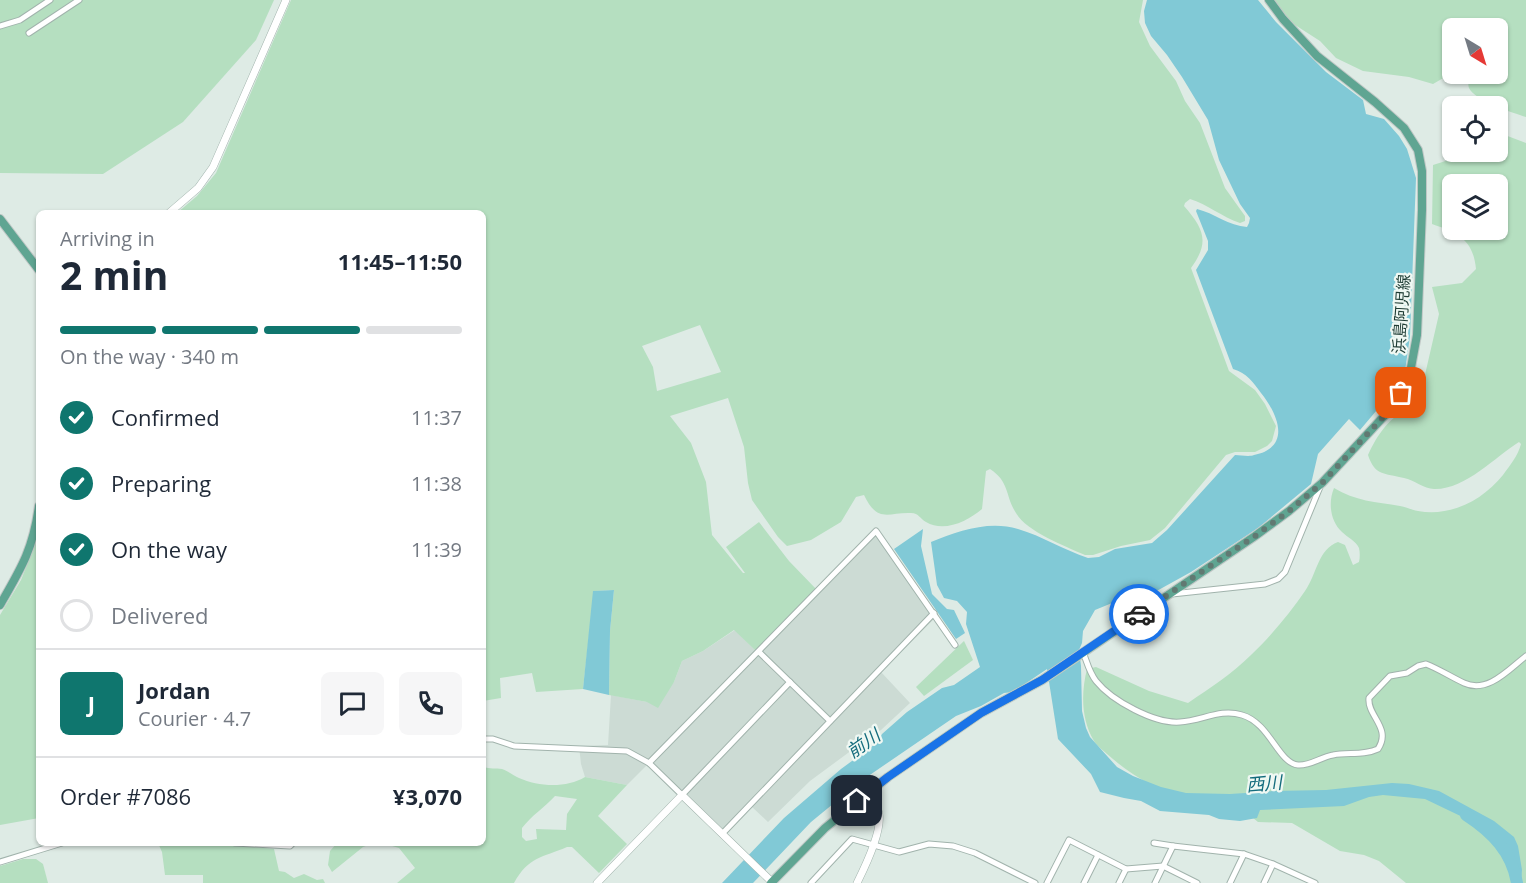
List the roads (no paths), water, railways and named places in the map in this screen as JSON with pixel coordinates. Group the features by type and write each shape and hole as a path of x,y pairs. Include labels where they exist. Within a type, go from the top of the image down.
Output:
{"main road":[{"name":"浜島阿児線","path":"770,881 825,828 867,793 981,713 1042,680 1289,511 1322,483 1386,414 1401,393 1410,374 1417,335 1422,171 1418,150 1408,132 1376,102 1317,56 1269,0"},
{"path":"0,219 36,266"},
{"path":"0,605 30,550 36,530"}],"street":[{"path":"0,26 20,20 50,0"},
{"path":"29,33 79,0"},
{"path":"172,210 198,188 213,167 286,0"},
{"path":"1167,594 1265,584 1278,579 1285,572 1322,483"},
{"path":"649,763 876,531 955,645"},
{"path":"722,834 934,613"},
{"path":"759,652 830,721"},
{"path":"1082,653 1098,684 1143,714 1155,719 1179,723 1220,713 1244,715 1261,725 1286,760 1299,765 1330,756 1362,754 1378,749 1382,736 1379,722 1368,701 1370,696 1393,675 1407,673 1426,664 1466,684 1480,685 1501,677 1526,656"},
{"path":"597,883 790,682"},
{"path":"486,739 514,746 618,749 634,753 649,763 770,881"},
{"path":"858,883 873,846 879,822 879,813 867,793"},
{"path":"811,883 852,839 899,852 929,844 953,846 975,853 1035,883"},
{"path":"1047,883 1069,840 1126,869 1163,866 1197,883"},
{"path":"1154,843 1245,854 1273,864 1302,880 1315,883"},
{"path":"0,861 52,846"},
{"path":"1155,883 1173,846"},
{"path":"1230,883 1245,854"},
{"path":"1084,883 1098,855"},
{"path":"1264,883 1273,864"},
{"path":"1119,883 1126,869"}],"water":[{"path":"1147,0 1258,0 1276,22 1326,72 1363,100 1366,114 1384,119 1399,136 1407,149 1416,178 1410,336 1404,378 1360,430 1349,419 1318,454 1311,484 1258,528 1191,572 1153,593 1117,601 1095,610 1083,631 1079,650 1082,711 1086,728 1090,737 1117,767 1161,787 1186,793 1230,794 1326,790 1392,783 1409,784 1439,791 1494,821 1514,837 1522,870 1521,883 1512,883 1512,865 1507,851 1496,835 1482,824 1425,799 1383,795 1369,797 1344,806 1260,810 1257,818 1240,821 1219,819 1209,815 1160,811 1141,801 1100,792 1091,774 1058,739 1047,669 1013,692 1004,693 956,716 861,781 811,822 753,883 722,883 784,818 841,769 878,742 882,734 907,712 942,688 954,685 980,667 966,624 967,612 957,601 944,598 937,585 931,542 974,528 996,526 1027,532 1088,558 1099,557 1115,549 1152,543 1167,530 1235,455 1252,456 1266,451 1274,445 1278,437 1276,419 1267,401 1249,378 1233,369 1196,270 1208,250 1208,241 1197,209 1240,226 1247,227 1250,218 1240,204 1219,160 1208,120 1182,77 1151,36 1145,23 1144,11"},
{"path":"923,529 921,546 932,594 947,609 954,610 965,633 956,639 894,549"},
{"path":"614,590 610,631 609,695 583,689 593,591"}],"waterway":[{"name":"西川","path":"1466,815 1484,828 1506,852 1517,883"}],"water label":[{"name":"前川","path":"863,743"}]}
